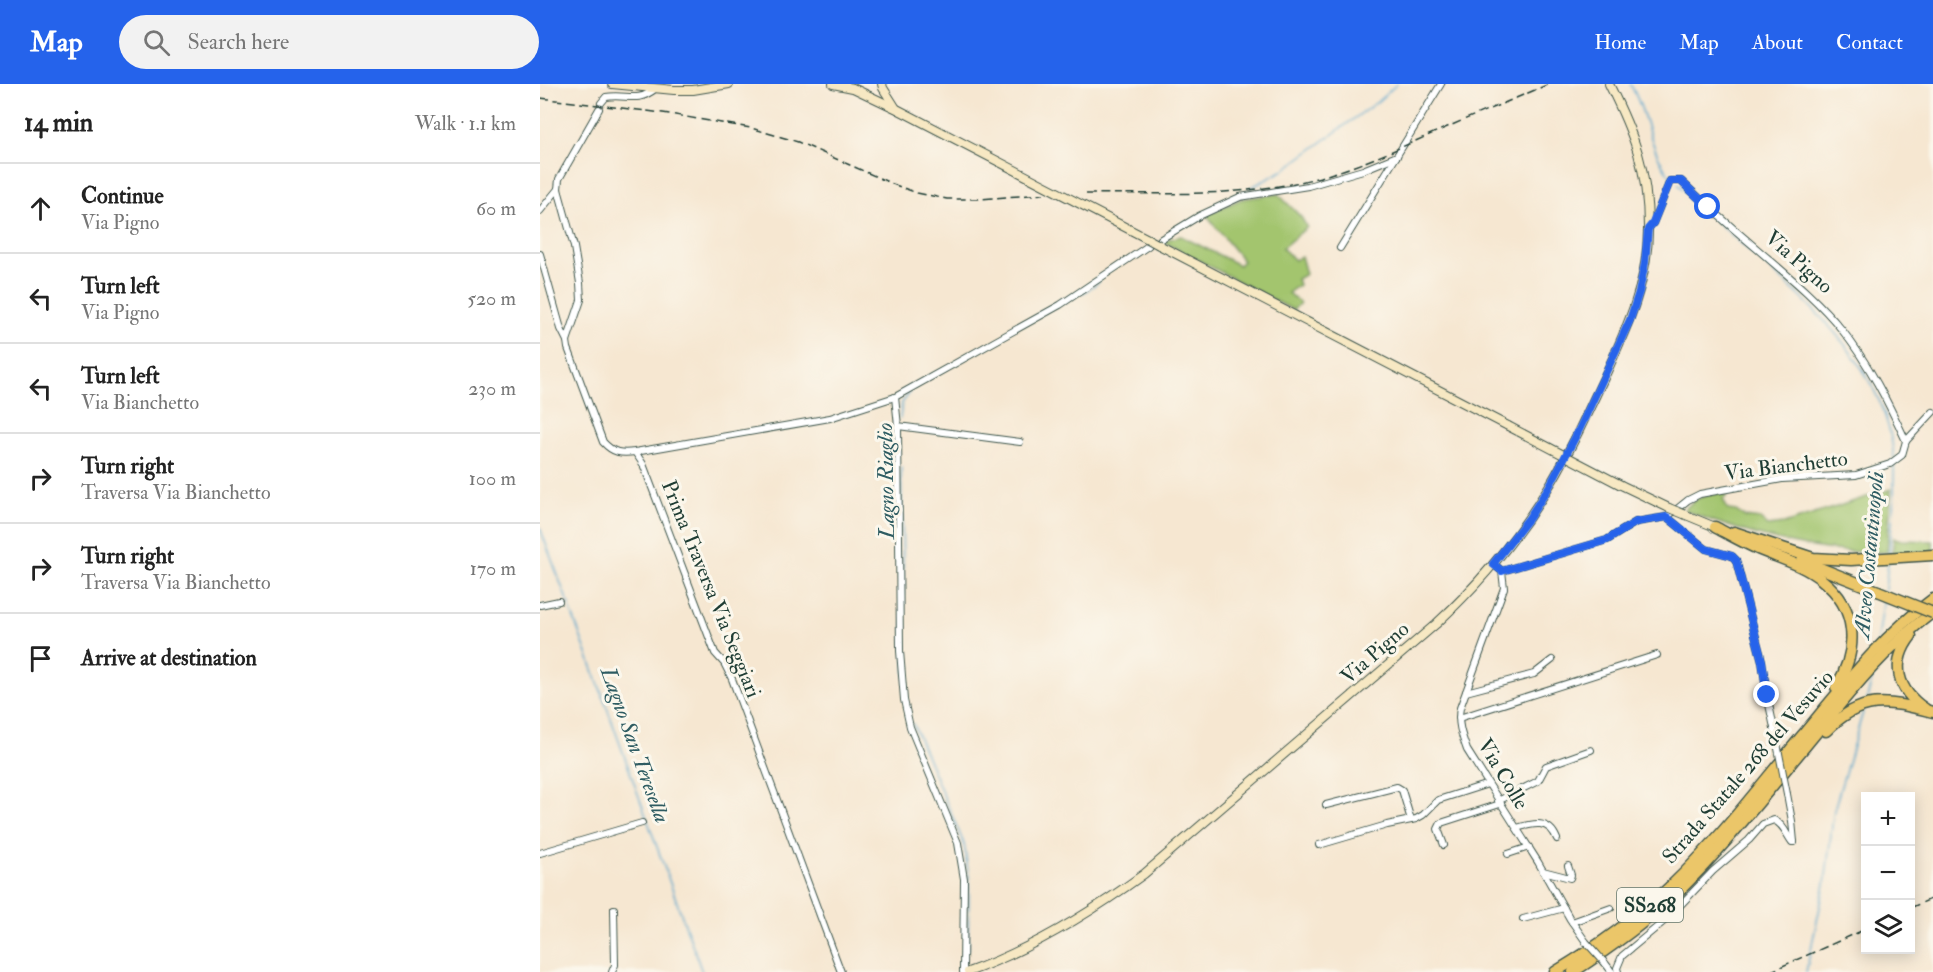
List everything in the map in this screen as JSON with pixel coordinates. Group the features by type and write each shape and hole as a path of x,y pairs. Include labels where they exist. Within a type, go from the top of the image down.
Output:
{"highway":[{"path":"1715,527 1813,558 1851,560 1933,555"},
{"path":"1715,527 1933,614 1911,636 1901,653 1899,663 1899,674 1906,692 1913,700 1930,711"},
{"path":"1715,527 1757,549 1802,567 1821,579 1839,597 1851,632 1850,654 1843,675 1830,695 1792,740 1761,785"},
{"name":"Strada Statale 268 del Vesuvio","path":"1573,972 1622,938 1672,897 1725,842 1866,675 1886,638 1933,599"},
{"name":"Strada Statale 268 del Vesuvio","path":"1555,972 1607,938 1665,891 1701,855 1877,655 1933,614"},
{"path":"1777,780 1836,721 1859,706 1872,703 1893,703 1930,711"}],"street":[{"path":"615,84 654,89 693,90 729,84"},
{"path":"833,84 854,85 1148,243"},
{"path":"882,84 897,110"},
{"path":"1340,248 1441,84"},
{"name":"Via Pigno","path":"968,972 986,969 1055,933 1118,894 1144,874 1421,638 1465,596 1529,518 1549,487 1579,430 1617,350 1630,320 1645,263 1648,229 1647,192 1641,156 1609,84"},
{"path":"627,96 634,86"},
{"path":"567,341 581,300 574,247 558,189 559,179 606,97 617,95 627,96 627,98 643,97 654,89"},
{"path":"540,254 561,329 603,442 617,453 635,452 830,418 894,397 1059,305 1148,243 1160,242 1199,216 1240,197 1308,186 1363,170 1397,156"},
{"path":"1670,181 1673,173"},
{"name":"Via Pigno","path":"1648,229 1653,223 1670,181 1681,181 1826,311 1850,340 1872,374 1906,441"},
{"path":"540,211 558,189"},
{"path":"1160,242 1292,314 1621,485 1668,513 1706,549 1732,556 1739,561 1762,661 1794,842 1790,840 1783,825 1778,822 1774,820 1763,824 1668,918 1622,956 1617,968 1618,972"},
{"path":"894,397 898,426 900,651 904,700 910,727 958,843 964,879 963,972"},
{"name":"Via Bianchetto","path":"1502,571 1607,540 1636,522 1668,513 1700,494 1782,479 1856,475 1890,464 1898,459 1906,441 1933,412"},
{"path":"898,426 1020,442"},
{"name":"Prima Traversa Via Seggiari","path":"635,452 643,464 715,653 724,663 732,679 842,972"},
{"path":"1668,513 1686,515 1715,527"},
{"path":"1493,564 1502,571"},
{"name":"Via Colle","path":"1502,571 1504,588 1460,708 1462,734 1467,750 1529,847 1572,922 1612,972"},
{"path":"540,605 559,602"},
{"path":"1459,718 1656,655"},
{"path":"1466,692 1534,674 1552,660"},
{"path":"1444,845 1438,829 1442,823 1499,802 1538,781 1546,766 1591,750"},
{"path":"1319,845 1420,817 1438,800 1488,784"},
{"path":"1326,805 1399,787 1402,789 1411,820"},
{"path":"540,853 642,824"},
{"path":"1517,828 1542,824 1554,832 1557,839"},
{"path":"1508,854 1529,847"},
{"path":"1543,871 1570,878 1568,866"},
{"path":"612,972 615,965 614,909"},
{"path":"1523,919 1564,909"},
{"path":"1572,922 1611,909"}],"green space":[{"path":"1278,194 1301,217 1307,227 1282,248 1295,260 1301,256 1306,274 1297,279 1299,285 1288,293 1300,303 1293,310 1162,241 1181,236 1239,265 1243,261 1206,215 1241,199"},
{"path":"1891,489 1887,552 1836,550 1783,541 1757,535 1684,510 1703,496 1725,492 1726,497 1723,499 1728,510 1736,511 1745,517 1760,519 1768,526 1784,524"},
{"path":"1894,538 1933,541 1933,552 1892,553"}],"waterway":[{"name":"Lagno Riaglio","path":"1250,188 1282,171 1377,102 1397,84"},
{"name":"Alveo Costantinopoli","path":"1630,84 1641,107 1658,156 1672,178"},
{"name":"Alveo Costantinopoli","path":"1678,184 1810,306 1841,340 1867,376 1885,415 1894,458"},
{"name":"Lagno Riaglio","path":"1083,293 1099,282"},
{"name":"Lagno Riaglio","path":"900,418 902,403 910,392"},
{"name":"Alveo Costantinopoli","path":"1889,554 1894,497 1894,463"},
{"name":"Lagno Riaglio","path":"901,467 905,678"},
{"name":"Lagno San Teresella","path":"540,528 702,972"},
{"name":"Alveo Costantinopoli","path":"1885,590 1888,562"},
{"name":"Alveo Costantinopoli","path":"1878,640 1884,598"},
{"name":"Alveo Costantinopoli","path":"1867,699 1873,675"},
{"name":"Alveo Costantinopoli","path":"1806,972 1825,884 1834,810 1863,712"},
{"name":"Lagno Riaglio","path":"913,724 964,844 969,878 968,948"}],"railway":[{"path":"1086,194 1217,192 1295,183 1375,158 1549,84"},
{"path":"540,98 663,113 751,128 798,142 917,193 947,199 1044,194"},
{"path":"1915,906 1933,898"},
{"path":"1769,972 1861,931"}],"route":[{"path":"1708,207 1681,181 1670,181 1653,223 1648,229 1645,263 1639,292 1617,350 1549,487 1529,518 1493,564 1502,571 1509,570 1607,540 1636,522 1667,517 1706,549 1732,556 1736,560 1762,661 1767,695"}]}
